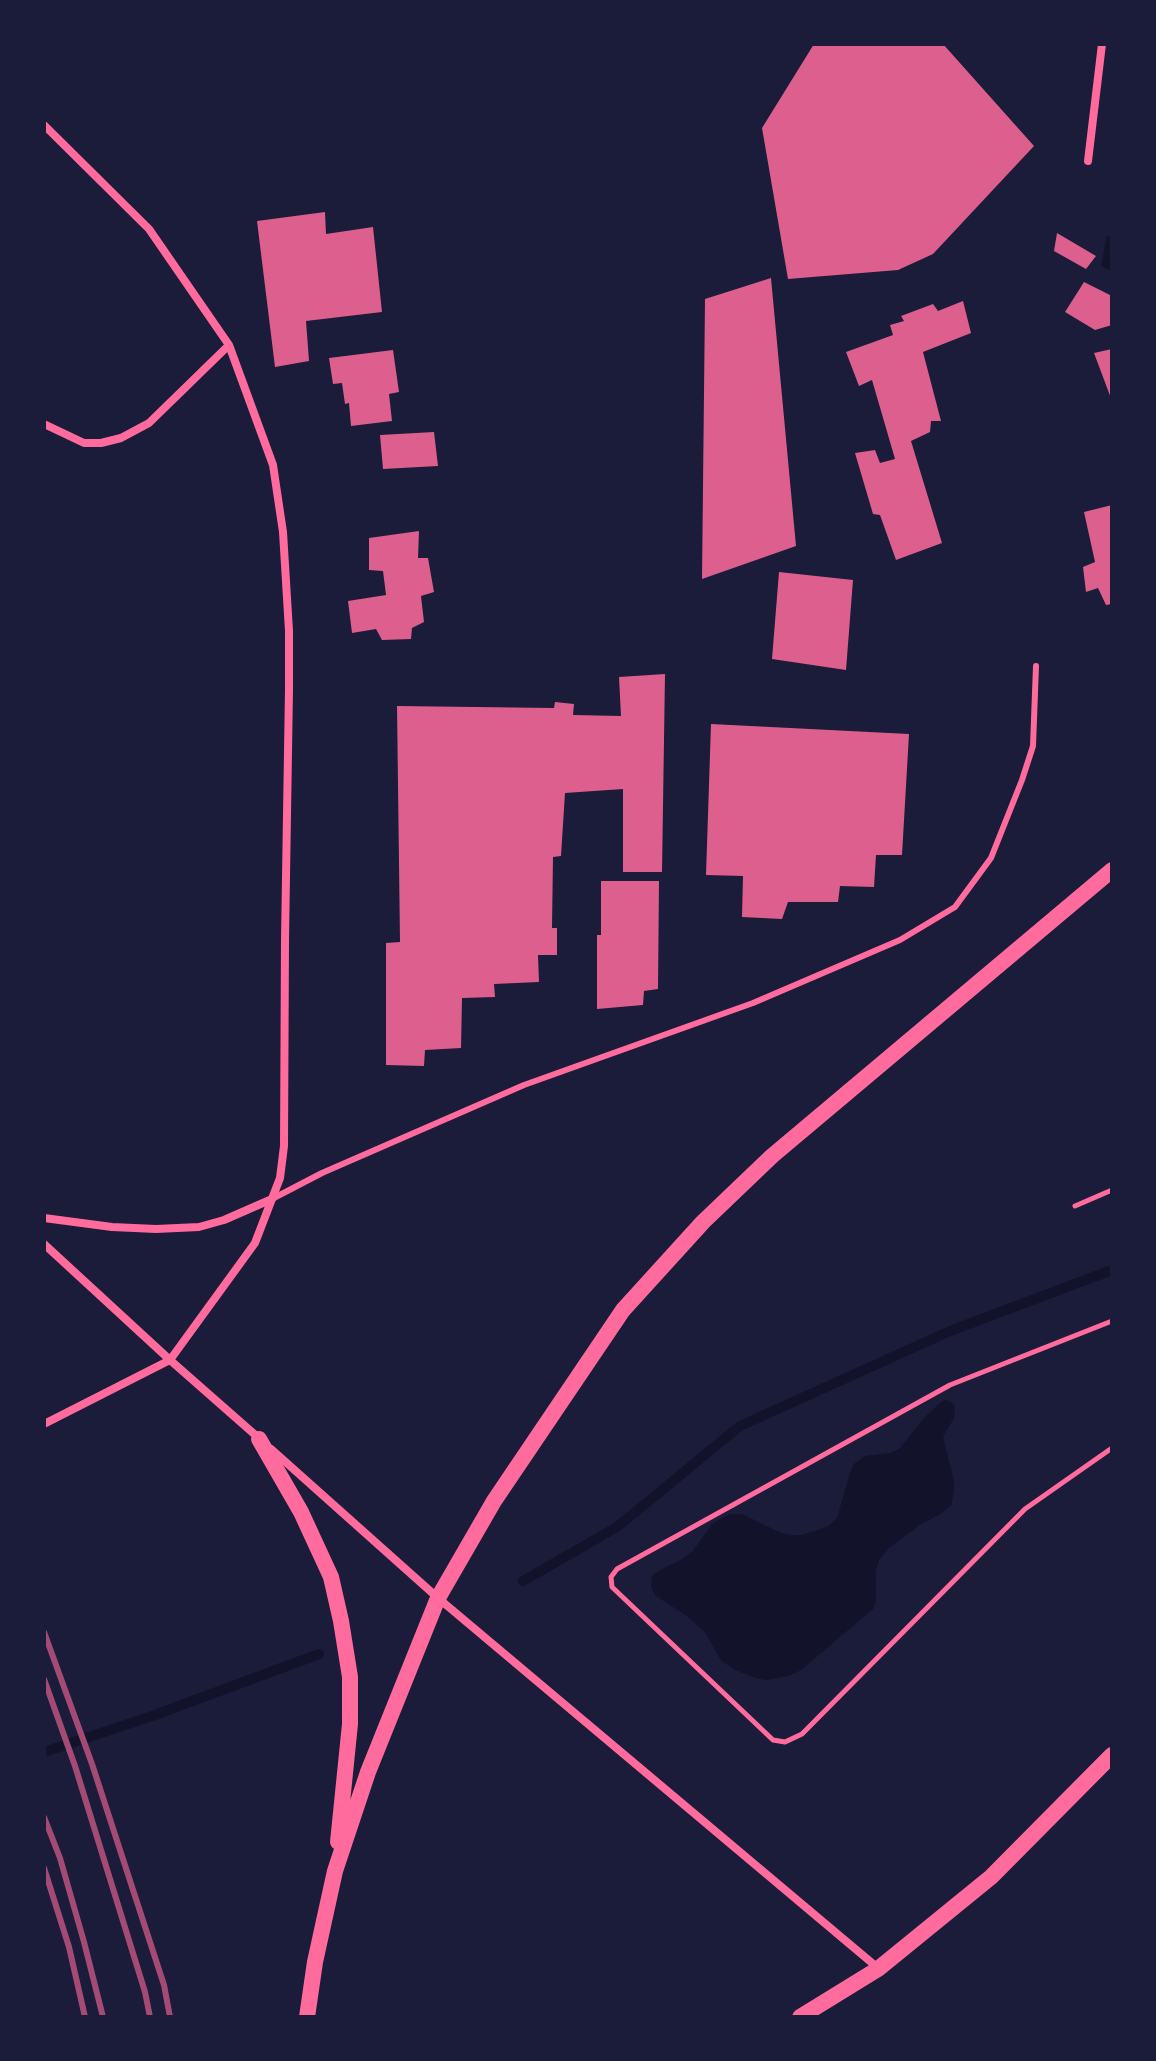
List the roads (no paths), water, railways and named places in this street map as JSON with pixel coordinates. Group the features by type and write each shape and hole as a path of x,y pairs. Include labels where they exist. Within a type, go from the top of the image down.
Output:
{"main road":[{"path":"307,2017 315,1962 335,1871 368,1772 438,1598 494,1501 623,1310 703,1222 772,1156 1112,870"},
{"path":"259,1439 301,1512 331,1577 341,1621 350,1677 350,1724 335,1871"},
{"path":"800,2017 878,1969 991,1877 1112,1755"}],"street":[{"path":"1088,161 1102,44"},
{"path":"44,125 149,229 229,345 273,465 283,532 289,631 284,1146 280,1178 255,1243 170,1360 44,1424"},
{"path":"44,424 84,443 121,438 149,423 229,345"},
{"path":"44,1218 141,1228 199,1227 224,1220 272,1199"},
{"path":"44,1244 438,1598 878,1969"}],"lane":[{"path":"272,1199 322,1173 524,1085 753,1003 900,940 955,907 991,858 1022,780 1033,746 1036,666"}],"waterway":[{"path":"523,1581 617,1527 740,1426 950,1331 1112,1270"},
{"path":"44,1752 155,1715 319,1654"}],"railway":[{"path":"44,1632 92,1764 164,1985 170,2017"},
{"path":"44,1679 75,1766 150,2017"},
{"path":"44,1817 60,1858 103,2017"},
{"path":"44,1868 69,1947 85,2017"}]}
